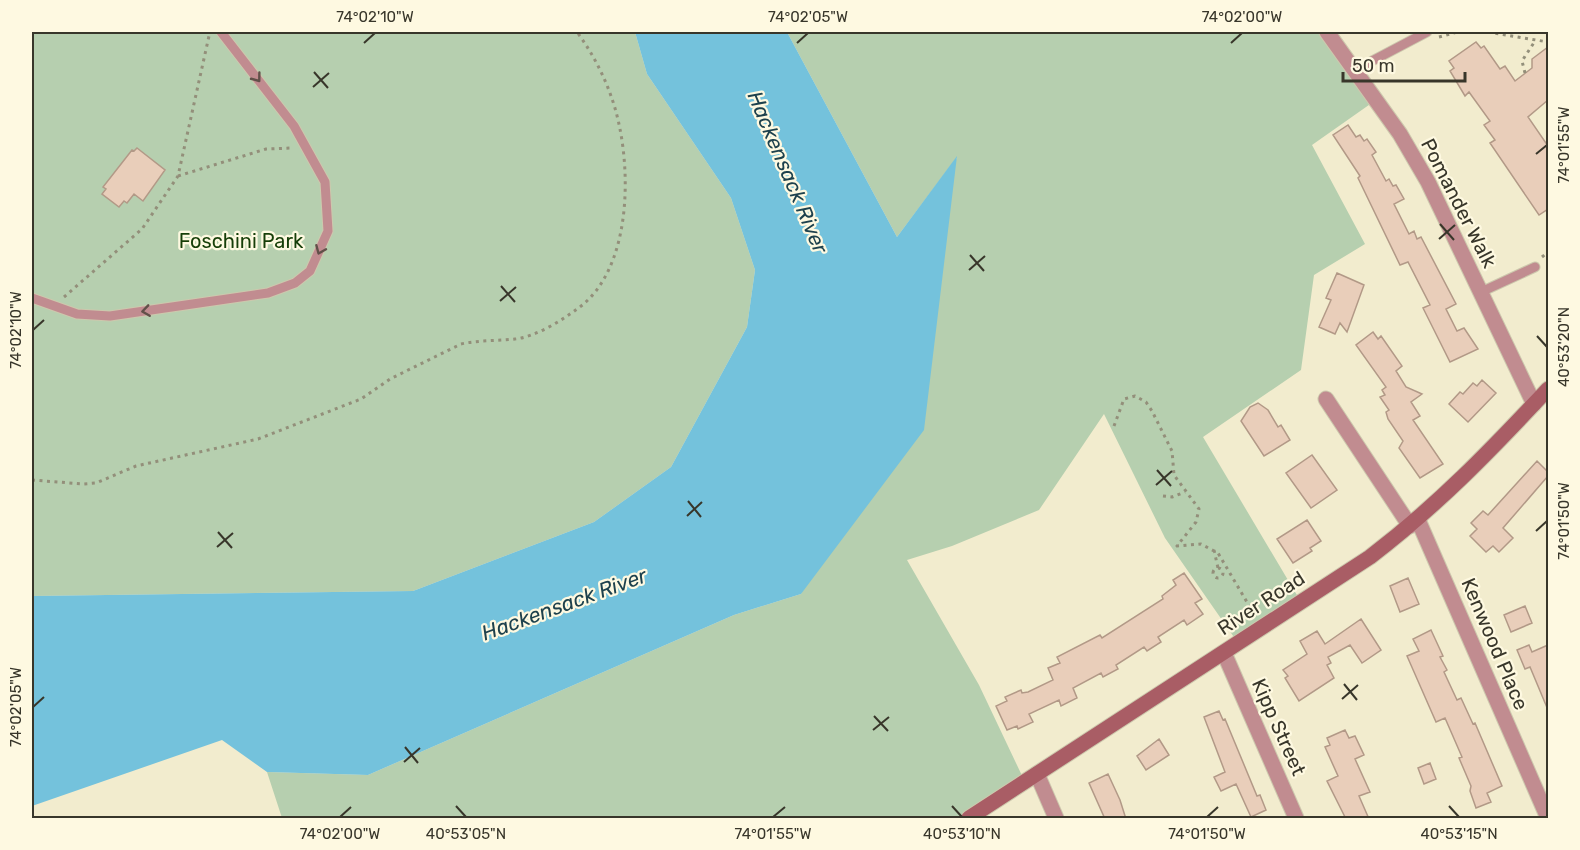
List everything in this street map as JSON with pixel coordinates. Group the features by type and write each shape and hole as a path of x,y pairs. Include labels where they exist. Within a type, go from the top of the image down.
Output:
{"main road":[{"name":"River Road","path":"969,819 1370,557 1414,523 1455,486 1548,389"}],"street":[{"name":"Pomander Walk","path":"1327,32 1355,70 1428,182 1534,404"},
{"name":"Kenwood Place","path":"1326,399 1414,523 1548,819"},
{"name":"Kipp Street","path":"1224,653 1296,819"},
{"path":"1037,774 1056,819"}],"lane":[{"path":"32,298 77,314 111,316 268,293 295,283 310,271 328,231 326,182 309,150 221,32"},
{"path":"1355,70 1427,32"},
{"path":"1481,292 1535,267"}],"path":[{"path":"53,306 142,229 178,176 210,32"},
{"path":"32,480 96,483 136,466 258,439 361,399 390,379 461,344 473,341 518,339 578,309 593,296 614,260 624,212 625,190 622,145 611,97 592,55 577,32"},
{"path":"1488,32 1548,42"},
{"path":"1525,72 1522,62 1535,41"},
{"path":"178,176 266,149 285,147 309,150"},
{"path":"1114,426 1124,399 1134,396 1146,402 1169,443 1174,475 1200,513 1177,546 1196,544 1214,550 1221,556 1226,572 1262,628"},
{"path":"1163,496 1172,497 1185,492"},
{"path":"1214,550 1218,568"},
{"path":"1218,568 1213,572 1216,578 1226,572"},
{"path":"1218,568 1226,572"}],"green space":[{"name":"Foschini Park","path":"32,32 635,32 647,74 731,198 755,270 747,327 671,467 594,522 413,591 32,596"},
{"path":"787,32 1327,32 1376,100 1312,145 1365,244 1314,275 1301,370 1203,437 1301,602 1238,643 1165,538 1104,414 1039,510 952,546 907,560 979,685 1025,782 969,818 282,818 267,772 368,775 734,615 801,594 957,157 897,237"}],"water":[{"name":"Hackensack River","path":"635,32 787,32 897,237 957,156 924,430 801,594 734,615 368,775 267,772 222,740 32,806 32,596 413,591 594,522 671,467 747,327 755,270 731,198 647,74"}],"building":[{"path":"1476,42 1481,48 1484,46 1500,69 1505,66 1515,81 1532,68 1532,59 1548,47 1548,100 1528,117 1548,146 1548,209 1539,215 1490,143 1495,140 1484,125 1490,121 1469,92 1465,96 1450,71 1454,68 1449,61"},
{"path":"1348,125 1356,137 1360,135 1364,141 1367,139 1376,152 1372,155 1386,181 1389,179 1393,186 1396,185 1404,199 1394,204 1409,234 1414,231 1417,239 1421,237 1456,304 1446,309 1457,331 1464,328 1478,349 1450,362 1423,308 1430,305 1408,262 1400,265 1358,178 1360,176 1333,135"},
{"path":"137,148 165,170 143,201 134,194 127,203 124,201 119,207 102,194 106,189 103,187 132,150"},
{"path":"1337,273 1364,285 1347,332 1340,323 1335,334 1319,327 1331,300 1326,298"},
{"path":"1373,332 1378,339 1381,336 1402,366 1396,371 1406,387 1422,394 1411,402 1420,416 1413,420 1443,464 1420,478 1399,448 1403,441 1388,419 1386,412 1389,410 1380,397 1385,395 1382,390 1386,387 1356,345"},
{"path":"1482,380 1496,393 1468,422 1449,404 1460,392 1463,394 1473,383 1477,386"},
{"path":"1258,403 1268,410 1278,427 1281,425 1290,440 1264,456 1241,421 1250,407"},
{"path":"1312,455 1337,490 1311,508 1286,473"},
{"path":"1537,461 1548,472 1548,476 1503,528 1513,538 1499,552 1493,546 1486,552 1470,536 1477,529 1471,523 1483,511 1488,515"},
{"path":"1307,520 1321,541 1310,548 1312,551 1293,563 1277,539"},
{"path":"1184,573 1202,599 1195,603 1203,614 1187,625 1184,620 1158,637 1161,642 1147,651 1144,647 1116,665 1118,669 1103,677 1101,673 1073,688 1077,698 1061,706 1059,700 1029,714 1033,722 1018,729 1017,726 1007,730 996,706 1007,701 1005,697 1021,690 1022,693 1028,692 1053,680 1048,668 1060,663 1057,657 1100,635 1102,638 1163,599 1162,596 1176,585 1173,580"},
{"path":"1408,578 1419,604 1400,612 1390,586"},
{"path":"1525,606 1532,623 1511,632 1504,615"},
{"path":"1361,619 1381,650 1362,663 1350,645 1328,657 1331,663 1327,665 1334,678 1299,701 1285,678 1288,676 1283,670 1307,654 1300,641 1317,631 1325,644"},
{"path":"1431,630 1443,656 1440,657 1447,670 1444,672 1457,700 1461,698 1473,724 1475,723 1502,786 1487,793 1491,802 1476,808 1470,791 1471,786 1459,758 1462,757 1445,718 1436,722 1407,656 1419,651 1413,639"},
{"path":"1529,645 1532,652 1548,645 1548,710 1530,667 1525,669 1517,650"},
{"path":"1219,711 1223,720 1225,719 1257,796 1260,795 1266,810 1251,817 1236,784 1221,791 1214,777 1225,772 1204,717"},
{"path":"1345,730 1349,738 1355,736 1364,755 1355,759 1370,792 1359,796 1369,819 1346,819 1327,781 1338,776 1325,747 1330,745 1327,738"},
{"path":"1159,739 1169,755 1146,770 1137,756"},
{"path":"1430,763 1436,779 1424,784 1418,768"},
{"path":"1108,774 1126,819 1105,819 1089,783"}]}
